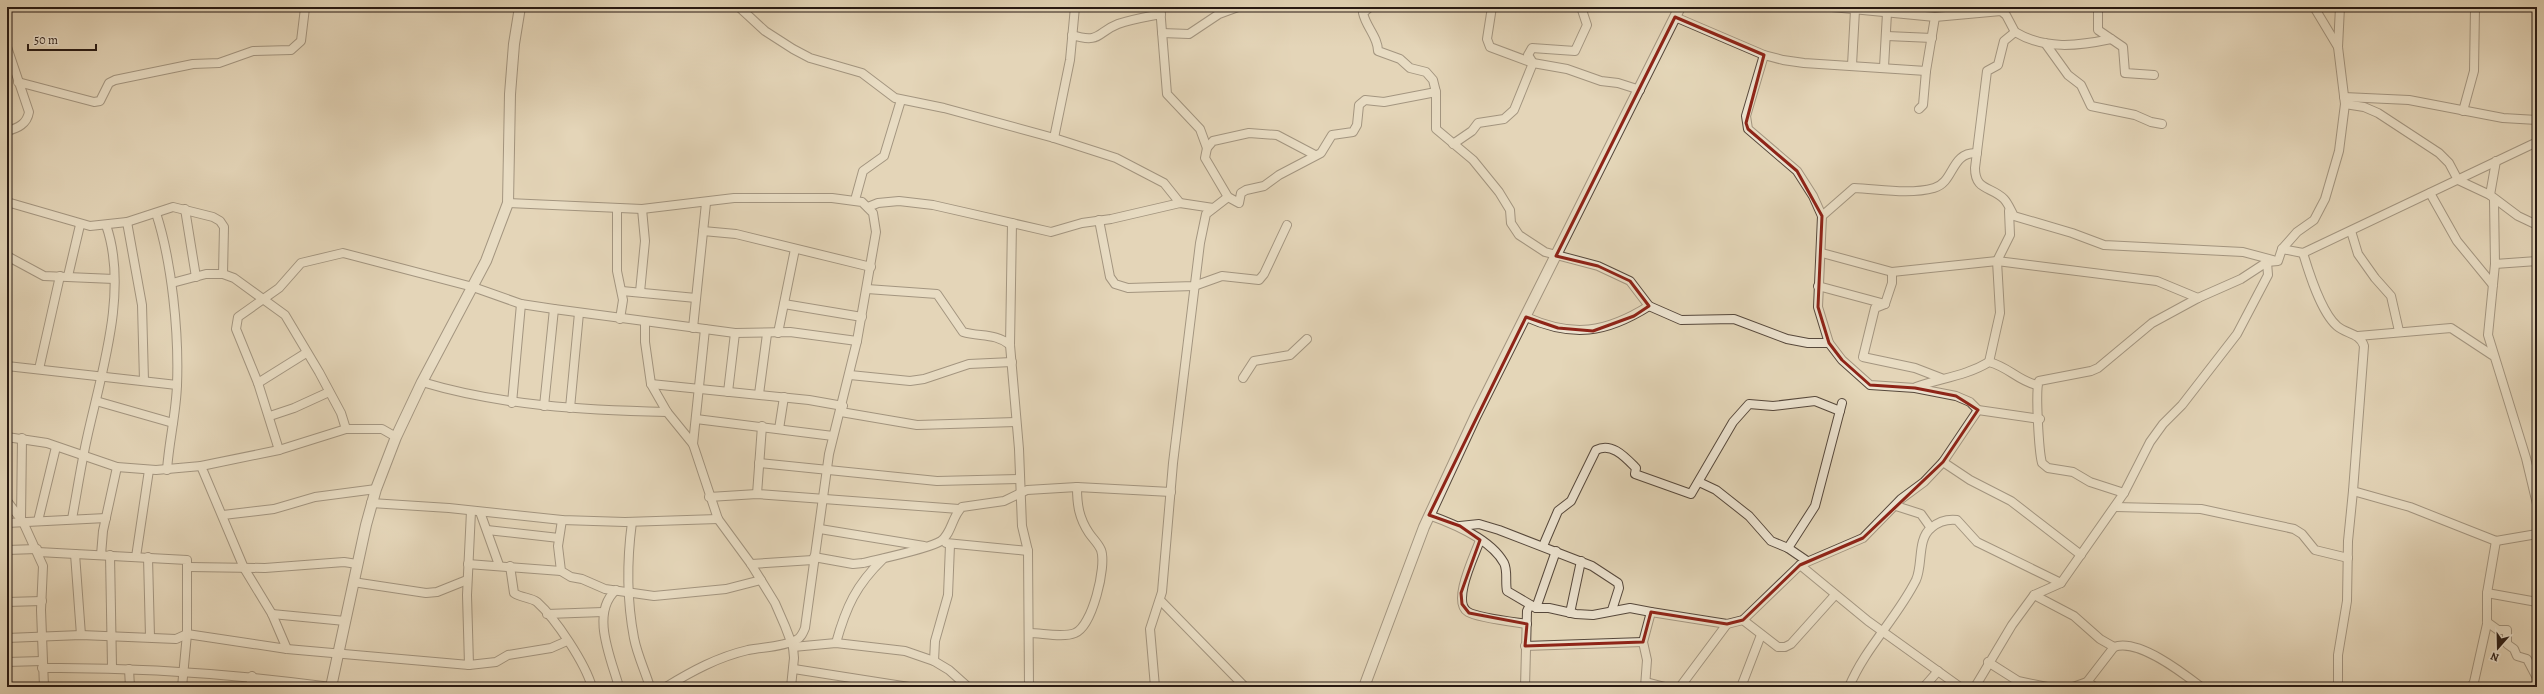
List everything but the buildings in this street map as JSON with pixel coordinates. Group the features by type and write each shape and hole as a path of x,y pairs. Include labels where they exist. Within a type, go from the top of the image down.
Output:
{"street":[{"path":"18,82 94,102 100,101 109,83 115,80 193,64 219,63 253,51 291,50 301,41 305,7"},
{"path":"7,662 252,676 331,687 357,564 376,489 396,437 422,382 473,287 496,240 508,203 510,94 514,44 520,7"},
{"path":"739,7 766,31 793,49 810,58 862,73 888,94 901,100 944,108 1054,138 1116,158 1164,183 1180,203"},
{"path":"1054,138 1064,94 1075,7"},
{"path":"1162,33 1189,34 1219,14 1238,7"},
{"path":"1370,7 1363,13 1365,23 1378,43 1378,51 1400,59 1410,68 1426,72 1433,80 1436,92 1436,129 1473,160 1499,192 1510,210 1511,224 1519,236 1556,256 1598,266 1630,281 1649,306 1681,320 1734,319 1786,339 1808,343 1829,343"},
{"path":"1492,7 1488,44 1497,50 1533,64 1567,69 1601,81 1618,83 1640,90"},
{"path":"1533,64 1528,55 1532,48 1575,51 1587,25 1581,7"},
{"path":"1364,687 1429,515 1476,415 1640,90 1680,7"},
{"path":"1832,7 1935,17 2001,11 2006,15 2015,32 2045,43 2078,45 2111,39"},
{"path":"2098,7 2098,30 2122,47 2124,51 2124,73 2154,75"},
{"path":"2314,7 2338,47"},
{"path":"2278,261 2282,249 2298,232 2314,220 2325,199 2339,151 2344,101 2338,47 2340,7"},
{"path":"2463,111 2474,71 2475,7"},
{"path":"1852,65 1855,10"},
{"path":"1072,35 1086,39 1091,38 1102,35 1115,25 1161,11 1167,94 1200,129 1207,148"},
{"path":"1884,67 1887,36 1887,13"},
{"path":"1675,17 1764,55 1804,64 1852,65 1926,71"},
{"path":"1919,109 1923,105 1926,71 1935,17"},
{"path":"2015,32 2004,40 1998,65 1987,71 1975,178 1981,185 2004,199 2014,216 2072,233 2104,245 2243,252 2278,261"},
{"path":"1887,36 1932,38"},
{"path":"2045,43 2068,75 2081,85 2091,106 2130,114 2151,122 2162,124"},
{"path":"7,47 29,112 28,119 23,125 7,131"},
{"path":"1764,55 1746,123 1748,129 1797,170 1813,196 1822,216 1822,253 1818,286 1818,307 1829,343 1842,360 1870,385 1915,388 1956,396 1970,402 1978,410 2040,419"},
{"path":"1453,144 1472,130 1478,123 1504,119 1514,110 1533,64"},
{"path":"1316,155 1286,138 1268,133 1249,133 1213,141 1207,148 1205,158 1228,197 1239,203 1241,193 1246,190 1264,186 1316,155 1326,148 1332,135 1353,132 1357,125 1359,105 1365,100 1384,102 1436,92"},
{"path":"855,200 863,171 884,156 901,100"},
{"path":"2344,101 2409,100 2503,118 2537,120"},
{"path":"2344,101 2378,113 2439,153 2449,163 2458,180 2492,197 2522,218 2537,225"},
{"path":"2282,249 2294,253 2303,252 2351,231 2537,142"},
{"path":"1822,216 1854,188 1914,190 1935,188 1943,183 1958,159 1971,153 1978,153"},
{"path":"2496,161 2492,197 2495,264 2488,335 2492,355 2507,393 2537,504"},
{"path":"2430,192 2456,241 2492,285"},
{"path":"1155,687 1150,629 1162,592 1171,492 1194,286 1203,224 1206,214 1228,197"},
{"path":"508,203 642,209 706,203 734,198 855,200 868,207 876,223 871,267 850,375 827,470 820,529 814,558 805,628 798,640 792,645"},
{"path":"1989,362 2000,313 1997,261 2010,235 2010,214 2004,199"},
{"path":"868,207 878,202 899,201 934,205 1055,232 1082,223 1180,203 1213,208"},
{"path":"7,202 80,225 106,225 127,222 167,208 185,209 213,217 220,221 224,227 223,274"},
{"path":"693,328 706,203"},
{"path":"617,208 617,271 623,300 620,319"},
{"path":"185,209 196,277"},
{"path":"640,292 645,241 642,209"},
{"path":"156,213 172,282 177,385 167,470"},
{"path":"1099,220 1110,277 1115,284 1128,288 1194,286 1222,276 1259,280 1264,274 1286,225"},
{"path":"127,222 142,305 144,381"},
{"path":"1012,223 1010,345 1021,492 1022,526 1028,551 1030,633 1029,687"},
{"path":"39,369 64,276 80,225"},
{"path":"72,519 111,324 114,280 112,250 106,225"},
{"path":"703,231 736,234 871,267"},
{"path":"2351,231 2358,254 2374,278 2390,296 2399,331"},
{"path":"778,333 795,249"},
{"path":"2303,252 2314,288 2338,327 2358,336 2399,331 2451,328 2492,355"},
{"path":"278,450 270,416 241,343 236,322 238,317 264,301 279,288 301,263 343,253 473,287 521,304 645,323 735,333 778,333 857,342"},
{"path":"1822,253 1892,272 1997,261 2157,280 2198,298"},
{"path":"7,256 38,274 114,280"},
{"path":"2124,493 2090,482 2073,472 2048,468 2042,463 2039,445 2040,419 2037,385 2039,380 2091,371 2098,368 2152,323 2198,298 2241,279 2267,262 2278,261"},
{"path":"1975,687 1988,662 2034,595 2061,583 2124,493 2150,442 2237,334 2268,276 2267,262"},
{"path":"2495,264 2537,262"},
{"path":"7,267 7,292"},
{"path":"1892,272 1892,284 1885,304 1875,308 1863,357 1915,368 1941,378"},
{"path":"172,282 196,277 223,274 234,278 285,315 329,392 346,429"},
{"path":"1818,286 1885,304"},
{"path":"867,289 937,294 963,332 991,335 1003,339 1010,345"},
{"path":"622,290 696,298"},
{"path":"512,403 521,304"},
{"path":"784,304 862,317"},
{"path":"1526,317 1558,328 1593,331 1634,316 1649,306"},
{"path":"544,406 554,309"},
{"path":"570,408 579,313"},
{"path":"645,323 645,342 651,384 667,412 693,444 709,497 718,519 751,564 775,603 792,645 794,669 791,687"},
{"path":"693,444 705,329"},
{"path":"728,392 735,333"},
{"path":"759,394 767,334"},
{"path":"2338,687 2338,656 2347,601 2348,558 2364,346 2358,336"},
{"path":"1243,378 1254,361 1290,356 1307,339"},
{"path":"258,383 306,353"},
{"path":"850,375 910,381 924,379 969,364 1012,362"},
{"path":"1915,388 1941,378 1958,376 1989,362 2004,366 2023,382 2037,385"},
{"path":"7,366 177,385"},
{"path":"422,382 458,393 512,403 570,408 667,412"},
{"path":"651,384 698,390 784,397 917,424 1016,422"},
{"path":"270,416 294,408 329,392"},
{"path":"779,429 784,397"},
{"path":"96,401 173,423"},
{"path":"1543,546 1558,511 1571,501 1596,450 1604,446 1612,448 1625,457 1636,468 1635,474 1691,494 1733,422 1749,404 1773,406 1815,401 1841,407 1815,506 1788,548"},
{"path":"1429,515 1460,526 1480,540 1504,563 1507,591 1533,606 1570,613 1593,615 1612,610 1630,608 1727,624 1743,620 1804,563 1863,538 1943,462 1978,410"},
{"path":"696,419 834,436"},
{"path":"757,494 762,426"},
{"path":"7,437 22,438 56,447 117,467 167,470 201,466 278,450 346,429 382,429 396,437"},
{"path":"22,438 22,521"},
{"path":"38,521 56,447"},
{"path":"1943,462 1970,480 2011,501 2081,555"},
{"path":"759,463 937,481 1020,479"},
{"path":"201,466 223,515 244,568 272,614 287,649"},
{"path":"101,555 106,518 117,467"},
{"path":"136,557 149,470"},
{"path":"1699,482 1716,490 1749,516 1771,541 1788,548 1835,595 1883,632 1960,687"},
{"path":"751,564 814,558 852,564 928,546 940,541 946,535 959,510 967,504 1004,501 1021,492 1077,487 1171,492"},
{"path":"1030,633 1071,635 1081,631 1089,620 1102,560 1100,547 1082,522 1078,510 1077,487"},
{"path":"223,515 274,509 315,497 376,489"},
{"path":"2353,491 2410,507 2496,541 2537,534"},
{"path":"709,497 757,494 959,510"},
{"path":"7,502 22,521 38,551 43,566 42,665 44,687"},
{"path":"371,504 471,511 562,520 632,522 718,519"},
{"path":"1896,506 1921,514 1931,528"},
{"path":"2115,507 2201,509 2294,529 2302,534 2315,550 2348,558"},
{"path":"469,665 467,580 471,511"},
{"path":"480,512 499,565"},
{"path":"7,523 22,521 106,518"},
{"path":"1849,687 1860,662 1901,606 1916,578 1922,548 1931,528 1948,518 1956,520 1977,542 2061,583"},
{"path":"561,571 558,554 562,520"},
{"path":"632,522 628,556 634,639 650,687"},
{"path":"1460,526 1479,524 1543,546 1580,561 1618,584 1619,588 1612,610"},
{"path":"820,529 928,546"},
{"path":"487,530 559,538"},
{"path":"1480,540 1461,593 1462,604 1469,613 1527,624"},
{"path":"940,541 950,545 1028,551"},
{"path":"2471,687 2484,644 2487,622 2487,593 2496,541"},
{"path":"934,661 935,641 948,595 950,545"},
{"path":"7,550 184,558 189,563 189,567 187,634 182,687"},
{"path":"1525,687 1527,610 1533,606 1556,551"},
{"path":"75,554 81,635"},
{"path":"110,555 112,667"},
{"path":"148,557 150,637"},
{"path":"836,643 847,608 856,590 862,580 885,557"},
{"path":"1570,613 1580,561"},
{"path":"189,567 244,568 344,562 357,564"},
{"path":"468,564 499,565 561,571 566,575 605,589 654,596 726,590 761,580"},
{"path":"510,566 514,593 536,602 547,614 583,663 592,687"},
{"path":"353,582 432,593 450,588 467,580"},
{"path":"616,590 606,601 603,612 606,639 619,687"},
{"path":"2487,593 2537,602"},
{"path":"1743,620 1761,635 1778,646 1785,647 1791,644 1835,595"},
{"path":"2034,595 2074,616 2100,639 2114,647"},
{"path":"7,602 42,600"},
{"path":"1160,600 1245,687"},
{"path":"547,614 603,612"},
{"path":"1651,612 1643,642 1646,650 1645,685 1665,687"},
{"path":"272,614 345,621"},
{"path":"2487,622 2498,630 2507,630 2507,644 2514,649 2517,656 2527,660 2537,678"},
{"path":"1680,687 1727,624"},
{"path":"7,638 81,635 176,638 187,634 287,649 469,665 496,662 508,655 551,648 567,641"},
{"path":"1741,687 1761,635"},
{"path":"1526,646 1643,642"},
{"path":"666,687 688,672 715,660 747,650 792,645 836,643 900,650 934,661 949,670 968,687"},
{"path":"2073,687 2087,682 2114,647 2123,645 2142,650 2162,660 2201,687"},
{"path":"1988,662 2018,681 2028,685 2047,687"},
{"path":"129,668 130,687"},
{"path":"794,669 909,687"},
{"path":"1924,687 1938,671"},
{"path":"250,687 252,676"},
{"path":"2087,682 2095,687"}],"highlighted area":[{"path":"1675,17 1764,55 1746,123 1748,129 1797,171 1822,216 1818,307 1829,343 1842,360 1870,385 1915,388 1956,396 1978,410 1943,462 1863,538 1800,565 1743,620 1727,624 1651,612 1643,642 1525,646 1527,624 1469,613 1462,604 1461,593 1480,540 1460,526 1429,515 1526,317 1558,328 1593,331 1634,316 1649,306 1630,281 1598,266 1556,256"}]}
